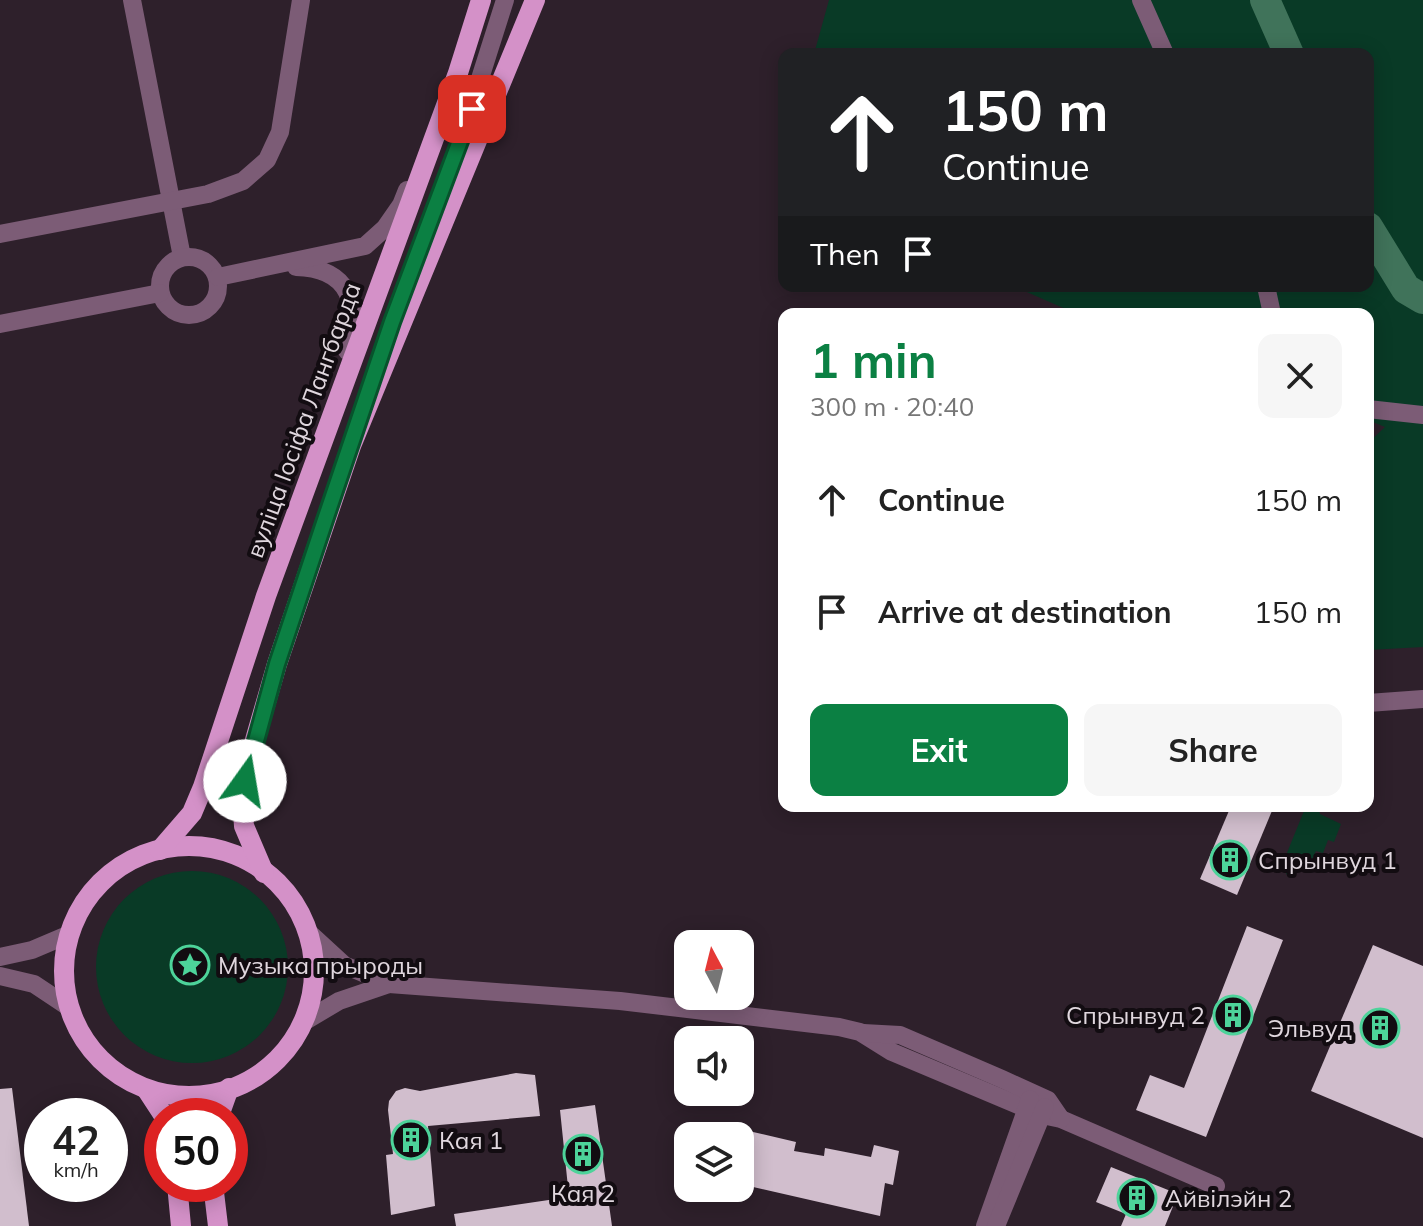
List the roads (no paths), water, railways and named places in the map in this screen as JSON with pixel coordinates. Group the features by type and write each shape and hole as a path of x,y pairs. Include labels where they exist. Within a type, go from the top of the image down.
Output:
{"main road":[{"name":"вуліца Іосіфа Лангбарда","path":"160,850 192,813 203,787 266,596 458,73 481,0"},
{"path":"264,873 244,826 242,797 248,764 277,664 351,446 535,0"},
{"path":"178,847 215,850 232,855 264,873 290,899 307,931 315,976 307,1020 298,1038 277,1064 255,1078 229,1088 188,1095 166,1095 147,1090 117,1072 77,1032 67,1006 60,959 74,914 96,884 126,863 160,850 178,847"},
{"path":"225,1098 229,1088"},
{"path":"147,1090 152,1098"},
{"path":"179,1202 181,1226"},
{"path":"215,1202 218,1226"}],"street":[{"path":"132,0 182,257"},
{"path":"0,234 208,194 243,181 267,160 280,132 301,0"},
{"path":"351,446 392,322 462,138 505,0"},
{"path":"1141,0 1162,48"},
{"path":"218,277 365,246 385,228 401,205 416,165 434,135"},
{"path":"182,257 201,259 218,277 215,301 200,313 180,314 165,302 160,293 159,284 166,267 182,257"},
{"path":"269,267 314,268 326,272 344,286 353,303 354,329 341,373 340,397"},
{"path":"0,324 160,293"},
{"path":"1374,410 1423,415"},
{"path":"1374,703 1423,699"},
{"path":"307,931 344,965 389,984 769,1016 860,1032 900,1035 1061,1119 1216,1186"},
{"path":"0,957 32,950 65,936"},
{"path":"0,976 34,984 67,1006"},
{"path":"307,1020 339,1001 389,984"},
{"path":"985,1226 1037,1104"},
{"path":"996,1226 1037,1104"}],"waterway":[{"path":"1265,0 1286,48"},
{"path":"1374,237 1406,289 1423,299"}],"place":[{"name":"Спрынвуд 1","path":"1230,860"},
{"name":"Музыка прыроды","path":"190,965"},
{"name":"Спрынвуд 2","path":"1233,1015"},
{"name":"Эльвуд","path":"1380,1028"},
{"name":"Кая 1","path":"411,1140"},
{"name":"Кая 2","path":"583,1154"},
{"name":"Айвілэйн 2","path":"1137,1198"}]}
